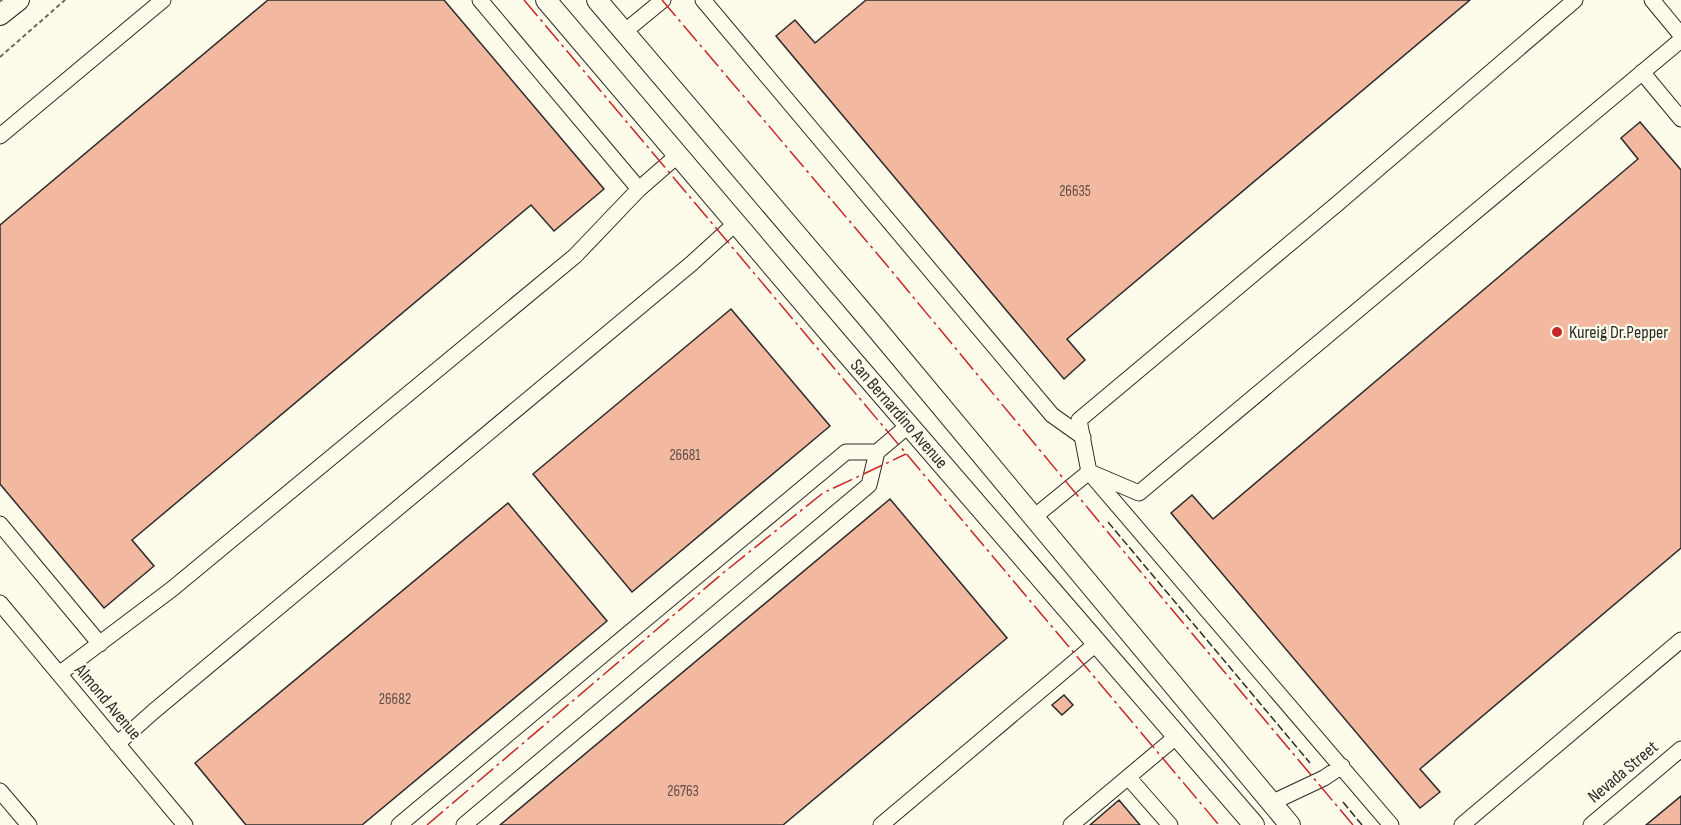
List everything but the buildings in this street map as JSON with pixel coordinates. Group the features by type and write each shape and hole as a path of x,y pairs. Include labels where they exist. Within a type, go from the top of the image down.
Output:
{"main road":[{"path":"0,15 19,0"},
{"name":"San Bernardino Avenue","path":"546,0 1254,825"},
{"name":"San Bernardino Avenue","path":"597,0 879,331 1290,825"}],"street":[{"path":"0,136 163,0"},
{"path":"480,0 639,189"},
{"path":"624,32 663,0"},
{"path":"704,2 723,0"},
{"path":"1391,825 1089,472 1079,420 1338,204 1575,0"},
{"path":"1652,0 1681,35"},
{"path":"704,2 1052,415 1083,436"},
{"path":"1089,472 1139,493 1681,40"},
{"path":"1642,72 1681,119"},
{"path":"59,674 172,589 575,256 639,189 678,155"},
{"path":"117,744 163,703 691,264 736,224"},
{"path":"464,825 869,485 877,452 909,425"},
{"path":"399,825 846,452 877,452"},
{"path":"1034,517 1089,472"},
{"path":"0,524 100,644"},
{"name":"Almond Avenue","path":"0,603 185,825"},
{"path":"1462,825 1681,640"},
{"path":"881,825 1097,644"},
{"path":"1071,825 1177,736"},
{"name":"Nevada Street","path":"1591,825 1681,749"},
{"path":"1271,802 1324,778 1342,766"},
{"path":"1128,777 1170,825"},
{"path":"0,791 29,825"}],"path":[{"path":"0,57 65,0"}],"fence":[{"path":"1108,522 1310,763"},
{"path":"1343,802 1362,825"}],"power":[{"path":"524,0 1219,825"},
{"path":"662,0 885,263 1353,825"},
{"path":"427,825 723,573 823,493 906,454"}],"place":[{"name":"Kureig Dr.Pepper","path":"1557,332"}]}
